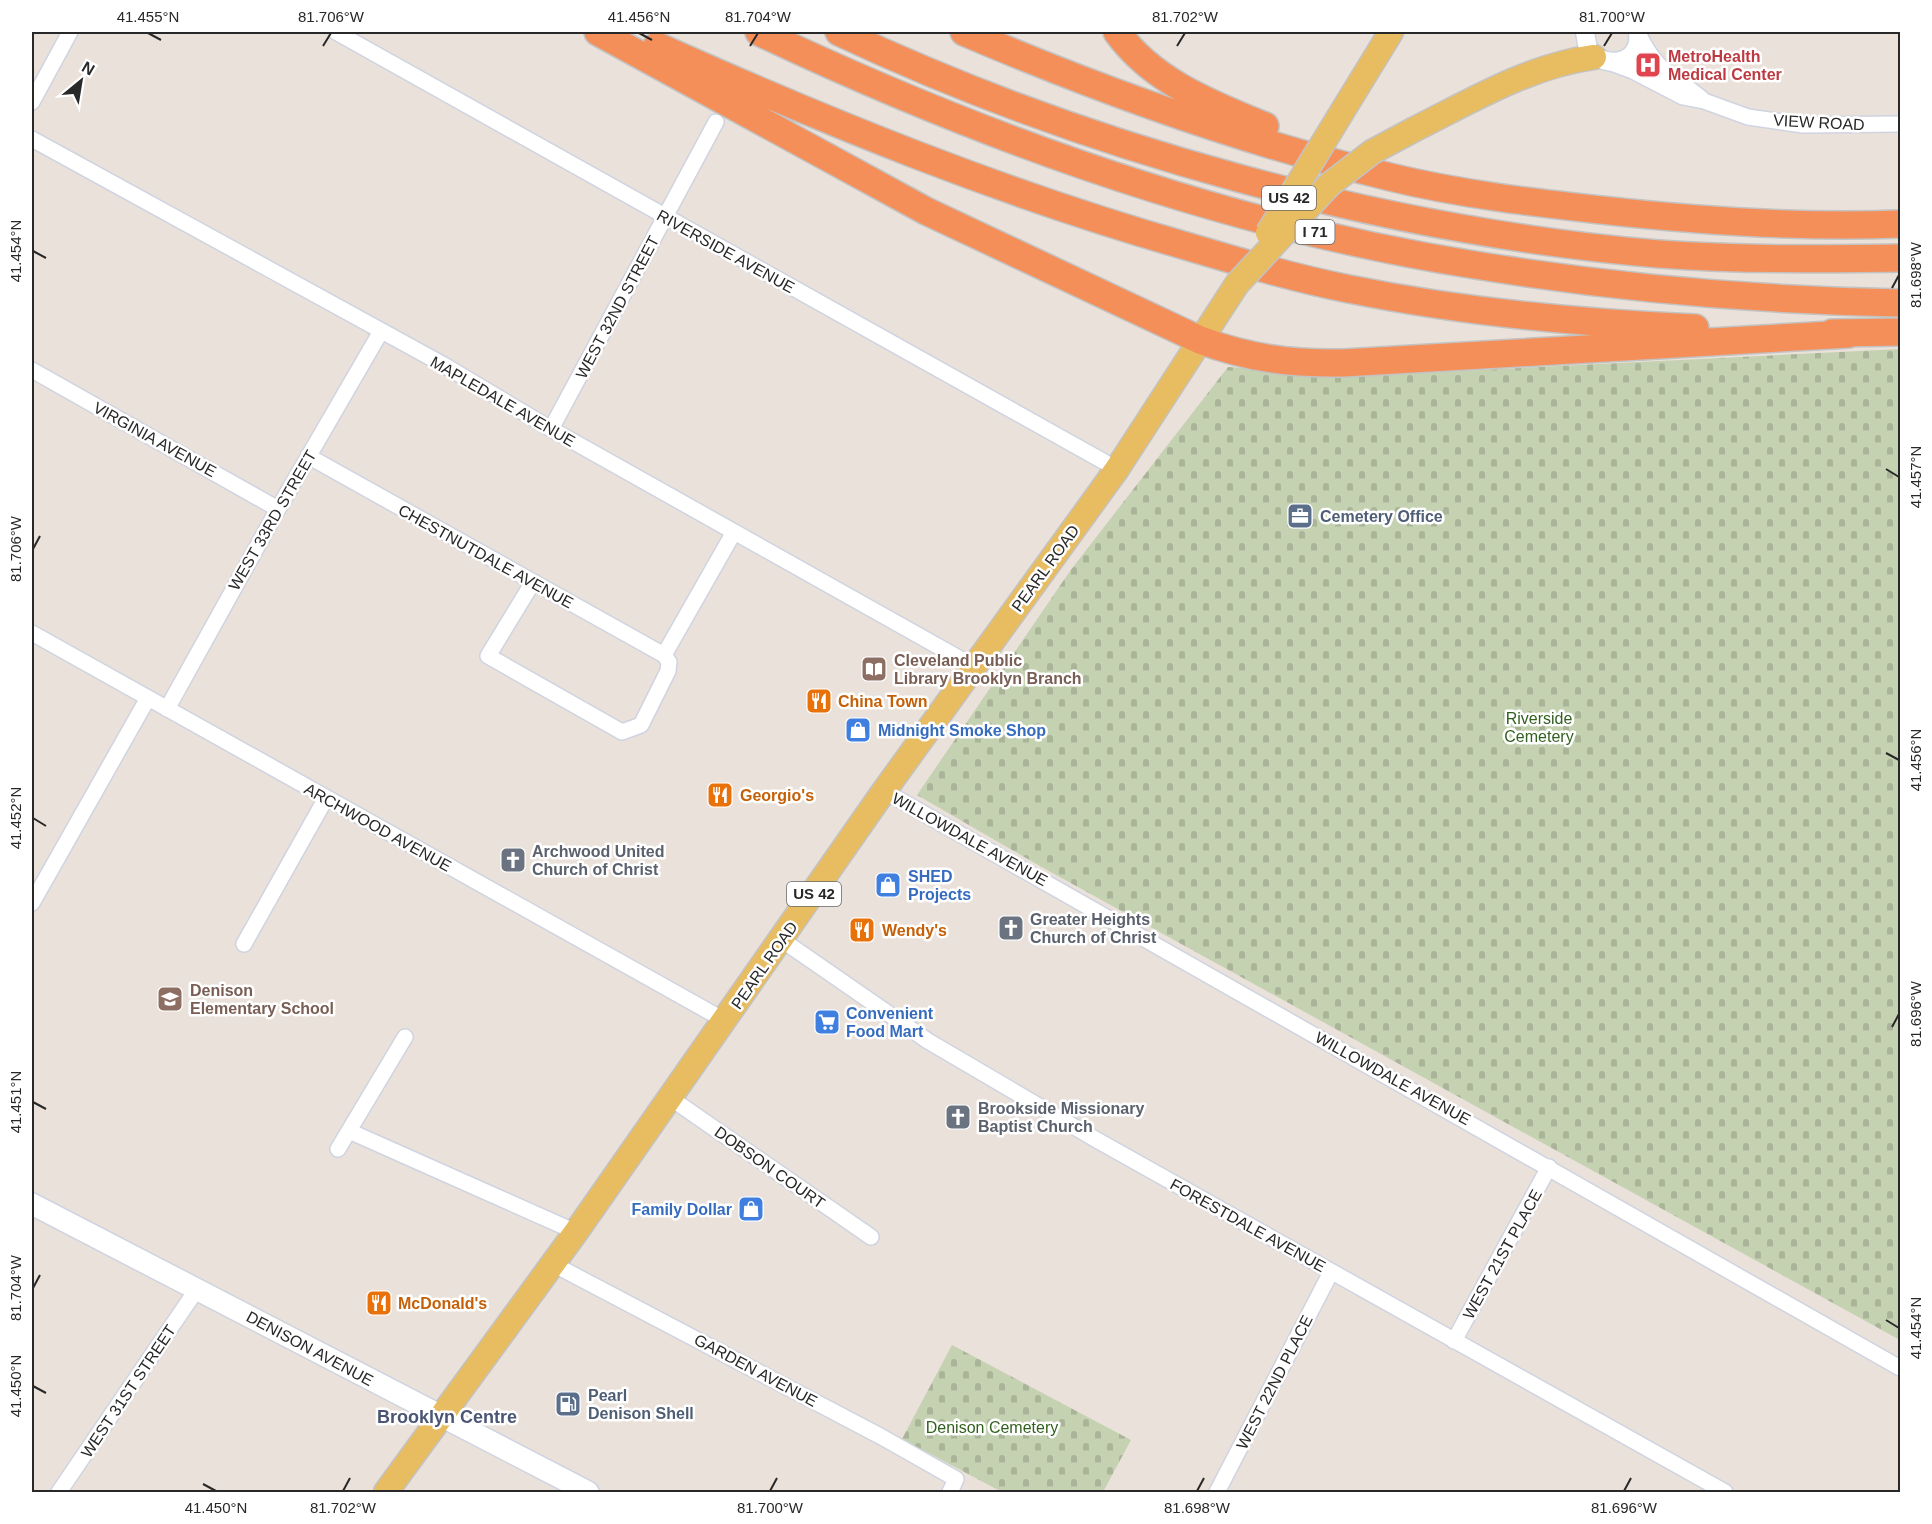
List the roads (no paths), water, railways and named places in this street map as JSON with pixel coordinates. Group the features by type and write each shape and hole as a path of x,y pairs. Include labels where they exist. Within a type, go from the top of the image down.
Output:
{"highway":[{"path":"598,32 926,211 1200,340 1231,352 1299,364 1900,332"},
{"path":"626,32 761,92 990,184 1103,222 1283,274 1404,299 1514,316 1617,325 1849,334"},
{"name":"I 71","path":"759,32 914,101 1109,174 1231,210 1348,240 1472,265 1603,284 1730,296 1900,303"},
{"name":"I 71","path":"839,32 983,92 1143,148 1223,173 1437,223 1505,235 1659,254 1794,259 1900,258"},
{"path":"964,32 1114,92 1263,143 1391,177 1507,198 1641,214 1787,226 1900,224"},
{"path":"1117,32 1128,47 1149,66 1176,85 1233,113 1351,158 1507,198"},
{"path":"1641,214 1819,213 1900,207"}],"main road":[{"name":"US 42","path":"1237,284 1391,32"},
{"path":"1237,284 1329,184 1372,152 1501,85 1564,61 1590,45"},
{"name":"PEARL ROAD","path":"386,1492 576,1232 884,791 1117,469 1237,284"},
{"name":"DENISON AVENUE","path":"32,1204 588,1492"}],"street":[{"path":"32,102 70,32"},
{"name":"RIVERSIDE AVENUE","path":"336,32 1117,469"},
{"path":"1590,45 1628,58 1638,44 1638,33"},
{"name":"VIEW ROAD","path":"1638,33 1649,57 1661,69 1704,101"},
{"name":"VIEW ROAD","path":"1590,45 1683,97 1704,101 1748,117 1803,125 1900,124"},
{"name":"WEST 32ND STREET","path":"551,429 717,122"},
{"name":"MAPLEDALE AVENUE","path":"32,139 380,333 442,364 551,429 973,666"},
{"name":"WEST 33RD STREET","path":"167,709 278,509 380,333"},
{"name":"VIRGINIA AVENUE","path":"32,369 278,509"},
{"name":"CHESTNUTDALE AVENUE","path":"309,456 664,655"},
{"path":"533,582 488,656 622,732 641,725 668,671 669,662 664,655 734,532"},
{"name":"ARCHWOOD AVENUE","path":"32,633 724,1020"},
{"path":"32,903 148,698"},
{"name":"WILLOWDALE AVENUE","path":"884,791 1900,1368"},
{"path":"244,944 326,798"},
{"name":"FORESTDALE AVENUE","path":"782,940 928,1041 1095,1139 1725,1492"},
{"path":"338,1149 405,1037"},
{"name":"DOBSON COURT","path":"669,1098 871,1237"},
{"path":"349,1131 576,1232"},
{"name":"WEST 21ST PLACE","path":"1454,1341 1549,1167"},
{"name":"GARDEN AVENUE","path":"553,1264 880,1436 953,1486"},
{"name":"WEST 22ND PLACE","path":"1217,1492 1331,1272"},
{"name":"WEST 31ST STREET","path":"59,1492 196,1289"}],"place":[{"name":"MetroHealth Medical Center","path":"1648,65"},
{"name":"Cemetery Office","path":"1300,516"},
{"name":"Cleveland Public Library Brooklyn Branch","path":"874,669"},
{"name":"China Town","path":"819,701"},
{"name":"Midnight Smoke Shop","path":"858,730"},
{"name":"Georgio's","path":"720,795"},
{"name":"Archwood United Church of Christ","path":"513,860"},
{"name":"SHED Projects","path":"888,885"},
{"name":"Greater Heights Church of Christ","path":"1011,928"},
{"name":"Wendy's","path":"862,930"},
{"name":"Denison Elementary School","path":"170,999"},
{"name":"Convenient Food Mart","path":"827,1022"},
{"name":"Brookside Missionary Baptist Church","path":"958,1117"},
{"name":"Family Dollar","path":"751,1209"},
{"name":"McDonald's","path":"379,1303"},
{"name":"Pearl Denison Shell","path":"568,1404"}],"district":[{"name":"Brooklyn Centre","path":"447,1417"}],"park label":[{"name":"Riverside Cemetery","path":"1539,727"},
{"name":"Denison Cemetery","path":"992,1427"}]}
